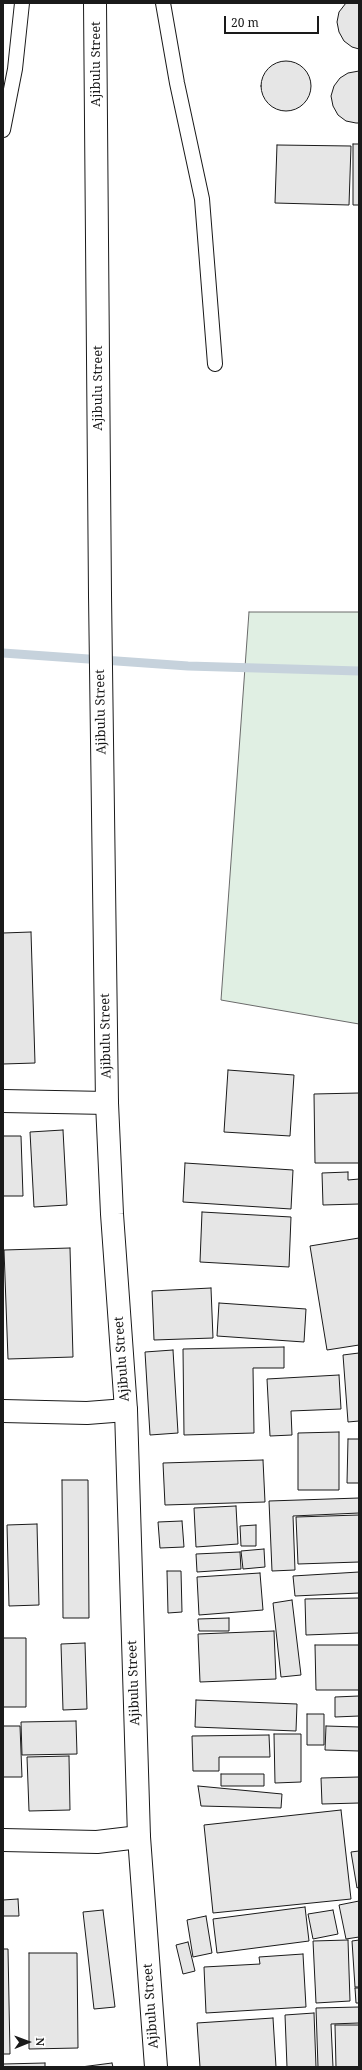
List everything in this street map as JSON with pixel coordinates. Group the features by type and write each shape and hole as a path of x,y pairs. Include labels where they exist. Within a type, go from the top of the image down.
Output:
{"street":[{"name":"Ajibulu Street","path":"95,3 100,595 107,1103 112,1214 126,1410 139,1837 156,2067"},
{"path":"3,1101 107,1103"},
{"path":"3,1411 87,1413 126,1410"},
{"path":"3,1840 97,1842 139,1837"}],"lane":[{"path":"3,130 15,69 22,3"},
{"path":"163,3 177,83 202,199 215,364"}],"green space":[{"path":"249,612 359,612 359,1024 221,1000"}],"building":[{"path":"346,3 359,3 359,49 352,47 344,41 339,32 337,22 339,12"},
{"path":"281,61 291,61 304,68 311,81 311,91 304,104 291,111 281,111 272,107 265,100 261,91 261,81 265,72 272,65"},
{"path":"359,71 359,123 356,123 346,121 338,115 333,106 331,96 334,86 340,78 348,73"},
{"path":"353,144 359,144 359,205 353,205"},
{"path":"277,145 351,146 349,205 275,203"},
{"path":"31,932 35,1063 3,1064 3,933"},
{"path":"228,1070 294,1075 290,1136 224,1132"},
{"path":"359,1093 359,1163 315,1163 314,1094"},
{"path":"63,1130 67,1205 34,1207 30,1132"},
{"path":"3,1136 21,1136 23,1196 3,1196"},
{"path":"185,1163 293,1170 291,1209 183,1202"},
{"path":"348,1172 348,1180 359,1179 359,1204 323,1205 322,1173"},
{"path":"202,1212 291,1217 289,1267 200,1262"},
{"path":"359,1238 359,1345 327,1350 310,1246"},
{"path":"70,1248 73,1357 8,1359 4,1250"},
{"path":"211,1288 213,1338 154,1340 152,1291"},
{"path":"219,1303 306,1309 304,1342 217,1336"},
{"path":"284,1347 284,1368 253,1368 254,1433 184,1435 183,1349"},
{"path":"173,1350 178,1433 150,1435 145,1352"},
{"path":"359,1353 359,1421 348,1422 343,1355"},
{"path":"339,1375 341,1409 291,1411 292,1435 270,1436 267,1379"},
{"path":"339,1432 339,1490 298,1490 298,1433"},
{"path":"348,1439 359,1439 359,1483 347,1483"},
{"path":"263,1460 265,1502 165,1505 163,1463"},
{"path":"62,1480 88,1480 89,1618 63,1618"},
{"path":"359,1498 359,1513 293,1516 295,1570 272,1571 269,1501"},
{"path":"236,1506 238,1544 196,1547 194,1508"},
{"path":"359,1515 359,1562 298,1564 296,1517"},
{"path":"182,1521 184,1547 160,1548 158,1522"},
{"path":"37,1524 39,1605 9,1606 7,1525"},
{"path":"256,1525 256,1546 241,1546 240,1526"},
{"path":"264,1549 265,1567 243,1569 241,1551"},
{"path":"240,1552 241,1569 197,1572 196,1554"},
{"path":"167,1571 181,1571 182,1612 168,1613"},
{"path":"359,1572 359,1593 295,1596 293,1576"},
{"path":"260,1573 263,1610 199,1615 197,1577"},
{"path":"359,1598 359,1633 306,1635 305,1599"},
{"path":"292,1600 301,1675 281,1677 273,1603"},
{"path":"229,1618 229,1631 199,1631 198,1619"},
{"path":"274,1631 276,1679 200,1682 198,1634"},
{"path":"3,1638 26,1638 26,1707 3,1707"},
{"path":"85,1643 87,1709 63,1710 61,1644"},
{"path":"315,1645 359,1645 359,1690 316,1690"},
{"path":"359,1696 359,1716 335,1717 335,1697"},
{"path":"196,1700 297,1704 296,1731 195,1727"},
{"path":"307,1714 324,1714 324,1745 307,1745"},
{"path":"76,1721 77,1754 22,1755 21,1722"},
{"path":"3,1726 20,1726 22,1777 3,1777"},
{"path":"326,1726 359,1727 359,1751 325,1750"},
{"path":"274,1734 301,1734 301,1782 275,1783"},
{"path":"269,1735 270,1757 219,1757 219,1771 193,1771 192,1736"},
{"path":"69,1756 70,1810 29,1811 27,1757"},
{"path":"221,1774 264,1774 264,1786 221,1786"},
{"path":"359,1777 359,1803 322,1804 321,1778"},
{"path":"198,1786 282,1794 281,1808 201,1806"},
{"path":"341,1810 351,1899 213,1913 204,1825"},
{"path":"359,1851 359,1887 357,1888 351,1852"},
{"path":"18,1899 19,1916 3,1916 3,1900"},
{"path":"359,1901 359,1937 346,1939 339,1905"},
{"path":"305,1907 309,1941 217,1953 213,1919"},
{"path":"103,1910 115,2007 94,2009 83,1912"},
{"path":"333,1910 338,1934 313,1939 308,1914"},
{"path":"206,1916 212,1953 193,1957 187,1920"},
{"path":"348,1940 350,2001 316,2003 313,1941"},
{"path":"359,1940 359,1987 355,1987 352,1941"},
{"path":"188,1942 195,1971 183,1974 176,1945"},
{"path":"3,1949 8,1949 10,2054 3,2054"},
{"path":"29,1953 77,1953 78,2048 29,2049"},
{"path":"303,1954 306,2007 206,2013 204,1967 260,1964 259,1957"},
{"path":"355,1988 359,1988 359,2003 356,2003"},
{"path":"359,2007 359,2023 331,2024 333,2067 318,2067 316,2008"},
{"path":"314,2013 316,2067 287,2067 285,2015"},
{"path":"273,2018 276,2067 200,2067 197,2023"},
{"path":"335,2025 359,2025 359,2067 336,2067"},
{"path":"45,2063 45,2067 3,2067 3,2064"},
{"path":"112,2063 113,2067 81,2067"}],"waterway":[{"path":"3,653 188,666 359,671"}]}
